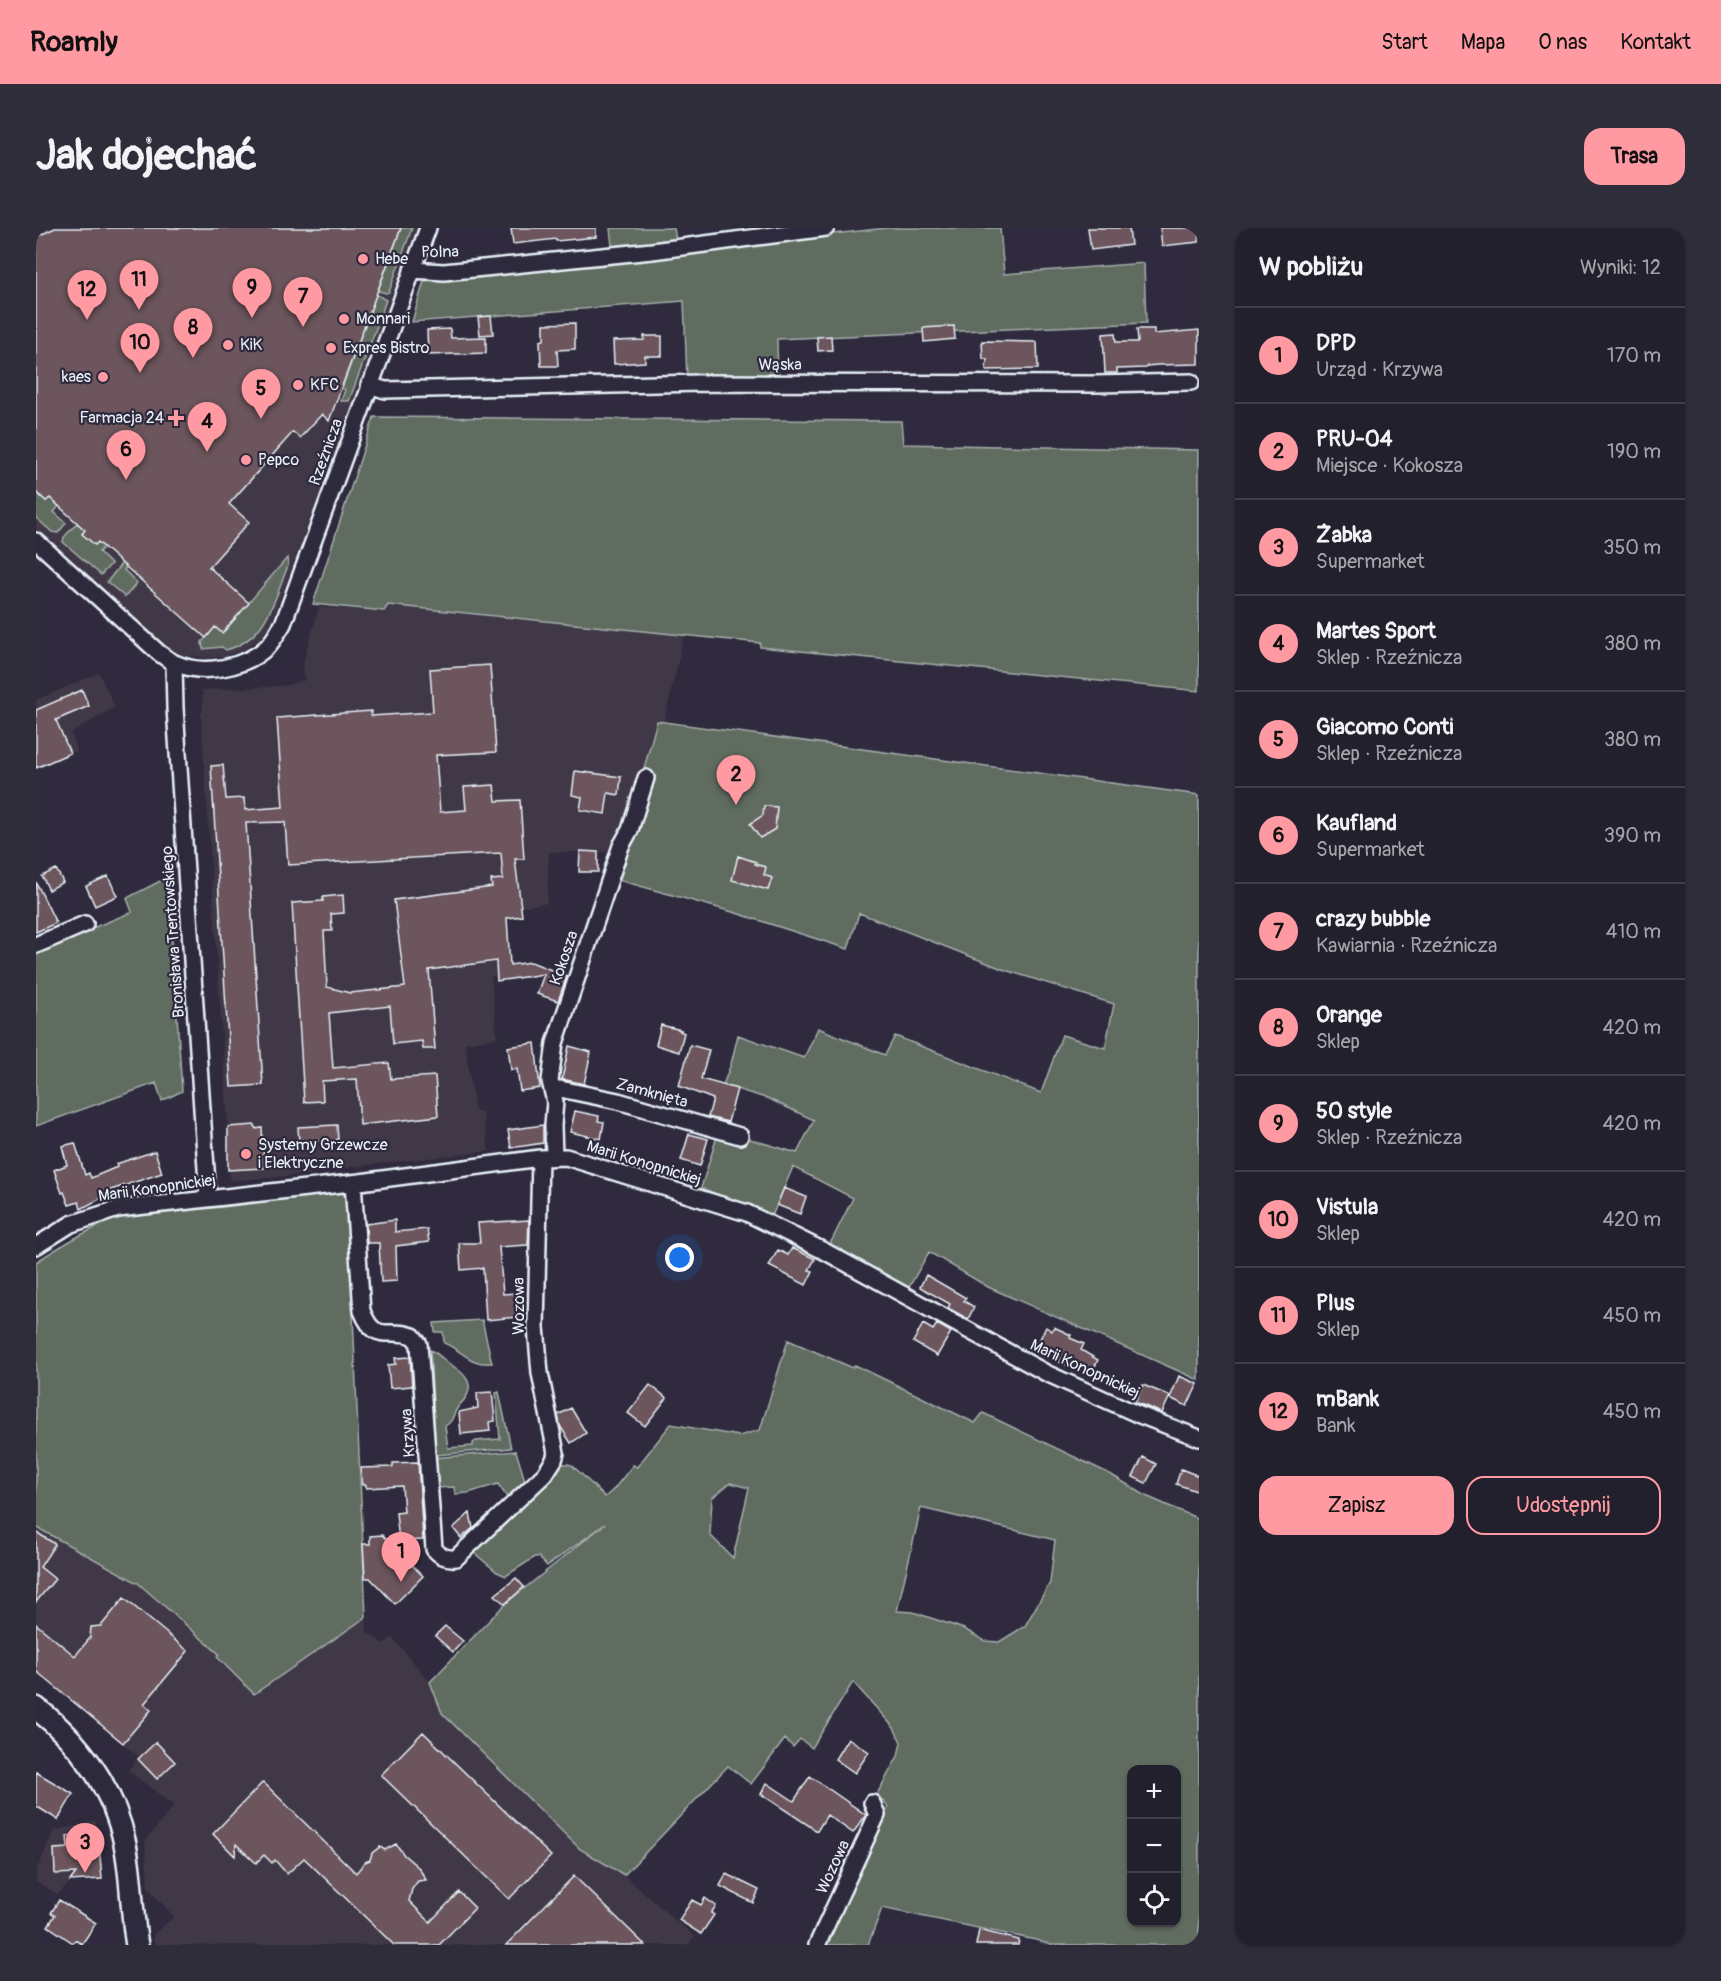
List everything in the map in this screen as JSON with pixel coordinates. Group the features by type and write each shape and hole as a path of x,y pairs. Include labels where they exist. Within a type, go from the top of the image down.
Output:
{"main road":[{"path":"36,1708 52,1720 82,1753 98,1774 110,1797 125,1843 137,1945"}],"street":[{"name":"Rzeźnicza","path":"174,663 191,668 232,666 248,660 267,647 283,624 428,228"},
{"name":"Polna","path":"412,270 444,272 652,250 826,228"},
{"name":"Wąska","path":"369,385 385,390 702,383 1096,384 1191,382"},
{"path":"36,541 159,653 174,663"},
{"name":"Bronisława Trentowskiego","path":"174,663 175,708 208,1198"},
{"name":"Kokosza","path":"547,1157 555,1102 550,1082 555,1043 608,883 621,846 630,830 646,778"},
{"path":"36,945 85,924"},
{"name":"Zamknięta","path":"553,1091 560,1089 618,1101 740,1136"},
{"name":"Marii Konopnickiej","path":"36,1246 71,1224 118,1209 547,1157 566,1157 747,1213 826,1252 1046,1373 1137,1414 1199,1438"},
{"name":"Wozowa","path":"547,1157 536,1327 540,1372 556,1453"},
{"name":"Krzywa","path":"353,1182 362,1311 368,1324 377,1332 413,1336 419,1344 434,1549 437,1553 449,1559 456,1558 545,1474 556,1453"},
{"name":"Wozowa","path":"817,1945 877,1815 872,1803"}],"shaded area":[{"path":"36,228 419,228 270,626 260,639 243,650 225,656 207,658 183,655 166,648 36,529"},
{"path":"388,605 684,635 664,722 656,722 643,772 613,852 549,852 547,903 492,911 497,976 491,976 497,1038 465,1043 475,1111 482,1111 489,1151 302,1175 230,1181 201,713 203,710 202,690 288,685 305,680 303,663 319,607 384,611"},
{"path":"99,673 115,707 71,733 77,751 36,768 36,700"},
{"path":"36,1527 138,1583 219,1654 254,1694 366,1617 367,1632 384,1644 392,1637 430,1682 442,1713 580,1849 624,1875 695,1936 688,1945 154,1945 153,1934 174,1917 148,1888 145,1841 174,1806 128,1770 139,1757 36,1671"},
{"path":"96,1820 102,1879 71,1881 58,1894 36,1882 36,1871 54,1831"}],"green space":[{"path":"401,228 412,228 389,292 378,291"},
{"path":"610,228 674,228 676,240 612,246"},
{"path":"886,228 1000,228 1004,274 1144,263 1146,323 777,339 778,380 687,380 684,301 412,322 424,281"},
{"path":"376,294 386,300 378,318 369,315"},
{"path":"367,319 376,322 377,326 349,401 341,401 345,390 342,388"},
{"path":"374,417 901,421 903,444 1199,450 1199,691 760,647 760,643 388,605 384,611 313,604"},
{"path":"36,492 46,501 50,498 59,506 54,512 66,523 58,533 52,532 36,518"},
{"path":"77,523 85,530 82,534 95,545 98,542 104,547 99,552 111,564 101,575 63,542 64,537"},
{"path":"287,558 288,566 273,605 260,628 240,645 226,650 222,647 203,649 202,642 215,627 223,633"},
{"path":"122,563 126,567 124,570 137,583 125,597 107,582"},
{"path":"657,721 1199,795 1199,1380 988,1287 929,1252 908,1289 830,1244 853,1198 793,1167 772,1216 701,1188 719,1130 797,1153 814,1120 769,1099 723,1085 738,1035 804,1058 818,1028 885,1055 895,1036 1041,1093 1062,1035 1105,1048 1114,1004 1005,970 859,913 848,949 736,913 615,879 652,774 643,772"},
{"path":"168,877 182,1091 162,1101 156,1083 36,1126 36,951 132,912 127,898"},
{"path":"342,1193 348,1199 366,1617 254,1694 217,1657 219,1654 138,1583 36,1527 36,1262 79,1236 125,1215"},
{"path":"482,1320 492,1363 472,1360 444,1343 443,1332 435,1332 434,1323"},
{"path":"788,1340 853,1368 855,1365 975,1423 983,1413 1110,1474 1146,1496 1199,1519 1199,1945 1051,1945 882,1908 868,1945 826,1945 888,1807 877,1794 898,1756 901,1742 894,1728 853,1682 812,1748 800,1739 793,1747 785,1739 751,1784 728,1766 624,1875 580,1849 442,1713 430,1682 505,1604 605,1524 547,1566 539,1557 535,1557 506,1576 497,1572 473,1552 556,1467 564,1464 573,1466 605,1497 633,1465 637,1467 671,1424 739,1436 760,1430","holes":["730,1483 749,1488 733,1558 710,1535 712,1498","921,1508 1055,1540 1050,1583 1025,1626 999,1642 985,1641 964,1629 913,1612 897,1611"]},
{"path":"430,1350 461,1373 468,1380 469,1385 467,1395 445,1426 448,1448 473,1446 476,1441 500,1439 496,1393 499,1392 511,1448 436,1455"},
{"path":"516,1451 526,1484 509,1500 498,1484 468,1493 455,1494 454,1487 435,1488 432,1458"}],"building":[{"path":"55,228 401,228 329,421 322,414 300,438 293,432 229,504 249,522 209,567 249,603 222,633 215,627 206,638 98,542 95,545 82,534 85,530 50,498 46,501 36,492 36,237"},
{"path":"511,228 596,228 596,237 513,244"},
{"path":"1088,228 1129,228 1131,245 1091,250"},
{"path":"1160,228 1199,228 1199,242 1162,246"},
{"path":"491,316 493,334 480,335 478,317"},
{"path":"575,323 575,349 557,350 558,366 541,366 540,341 544,340 544,324"},
{"path":"954,326 955,339 924,342 923,328"},
{"path":"450,329 451,338 486,337 486,353 428,355 427,330"},
{"path":"1137,329 1154,329 1154,334 1199,330 1199,364 1157,365 1146,368 1117,369 1117,373 1105,373 1103,334 1115,333 1116,342 1138,342"},
{"path":"644,336 662,336 662,356 645,356 645,362 614,364 613,341 644,340"},
{"path":"831,336 832,350 818,351 817,337"},
{"path":"982,341 1037,342 1038,369 986,370 987,359 983,359"},
{"path":"490,665 496,752 436,755 440,812 466,810 464,787 494,785 496,801 520,800 524,859 515,859 522,916 507,918 510,965 531,962 567,976 558,1001 537,994 544,974 497,981 496,961 429,970 435,1049 423,1049 422,1041 393,1044 390,1006 329,1013 333,1068 389,1063 391,1079 435,1076 438,1116 360,1125 357,1079 322,1081 323,1101 304,1102 292,903 323,901 323,897 343,895 344,913 331,914 332,931 324,931 327,987 350,993 405,987 394,900 492,887 491,880 503,879 501,853 288,865 285,822 246,823 263,1085 231,1087 211,766 223,765 226,799 244,798 245,810 283,807 277,718 371,711 371,716 433,712 430,669"},
{"path":"82,690 89,706 56,720 70,753 36,768 36,710"},
{"path":"575,771 621,777 619,795 608,793 605,814 580,810 582,797 572,795"},
{"path":"764,806 777,807 775,829 760,838 750,824 763,815"},
{"path":"580,851 598,852 598,872 579,872"},
{"path":"738,856 766,867 764,875 772,878 768,890 732,880"},
{"path":"56,869 63,882 49,890 42,876"},
{"path":"108,876 117,896 95,906 86,886"},
{"path":"36,882 56,923 36,932"},
{"path":"661,1025 681,1030 684,1033 679,1052 656,1045"},
{"path":"535,1043 540,1088 520,1091 517,1069 511,1070 508,1047"},
{"path":"690,1045 709,1050 701,1079 737,1089 728,1122 708,1117 713,1099 679,1086"},
{"path":"569,1046 591,1052 584,1084 562,1079"},
{"path":"575,1111 599,1116 598,1121 604,1122 601,1139 570,1132"},
{"name":"Systemy Grzewcze i Elektryczne","path":"255,1125 256,1129 262,1128 264,1168 228,1170 228,1127"},
{"path":"337,1125 338,1140 299,1143 298,1127"},
{"path":"543,1125 543,1143 511,1148 508,1130"},
{"path":"689,1134 708,1139 700,1166 681,1160"},
{"path":"75,1143 85,1175 89,1173 91,1178 117,1167 116,1164 155,1151 162,1173 108,1191 109,1194 81,1209 79,1202 69,1205 54,1170 67,1165 62,1146"},
{"path":"784,1188 806,1197 800,1214 777,1205"},
{"path":"395,1220 395,1232 427,1229 429,1242 396,1246 397,1281 381,1282 379,1243 367,1243 366,1224"},
{"path":"529,1220 528,1245 499,1247 503,1294 516,1293 518,1317 486,1320 483,1268 461,1270 459,1243 480,1243 478,1223"},
{"path":"792,1248 815,1259 809,1270 813,1271 806,1285 769,1266 778,1250 788,1255"},
{"path":"926,1275 966,1298 964,1301 974,1307 968,1319 948,1308 950,1304 920,1287"},
{"path":"923,1324 933,1330 937,1324 951,1332 937,1356 913,1342"},
{"path":"1046,1327 1052,1331 1054,1327 1084,1344 1081,1350 1098,1360 1091,1374 1059,1362 1060,1358 1036,1347"},
{"path":"410,1357 412,1386 390,1388 388,1365 396,1364 395,1358"},
{"path":"1179,1376 1198,1384 1187,1406 1170,1398"},
{"path":"650,1385 667,1398 645,1426 628,1413"},
{"path":"1143,1385 1170,1396 1162,1413 1135,1402"},
{"path":"492,1392 495,1421 489,1422 490,1431 461,1434 459,1412 478,1408 477,1393"},
{"path":"571,1408 586,1433 571,1443 560,1426 558,1415"},
{"path":"1143,1457 1156,1464 1146,1483 1133,1477"},
{"path":"418,1462 423,1540 399,1541 396,1513 404,1512 402,1486 366,1488 366,1485 362,1485 361,1468 393,1467 393,1463"},
{"path":"1181,1469 1199,1476 1199,1492 1176,1484"},
{"path":"470,1513 473,1528 461,1538 453,1528"},
{"path":"36,1532 55,1544 40,1567 55,1579 36,1602"},
{"path":"382,1535 423,1576 395,1604 370,1578 365,1578 363,1544 370,1544 370,1536"},
{"path":"516,1578 524,1587 505,1604 495,1595"},
{"path":"124,1598 188,1651 144,1704 151,1710 123,1743 36,1671 36,1624 75,1656 90,1638 91,1627 101,1626"},
{"path":"445,1626 463,1641 453,1652 435,1636"},
{"path":"423,1732 551,1856 509,1899 381,1775"},
{"path":"848,1738 869,1752 855,1773 835,1759"},
{"path":"156,1742 175,1762 157,1779 138,1759"},
{"path":"36,1772 73,1794 58,1820 36,1806"},
{"path":"810,1776 866,1815 853,1833 827,1815 817,1831 761,1794 767,1783 794,1801"},
{"path":"263,1782 356,1873 365,1862 370,1860 372,1853 380,1847 385,1850 396,1844 404,1855 419,1868 426,1880 418,1881 412,1889 409,1901 430,1922 459,1892 475,1908 439,1945 394,1945 304,1858 287,1874 275,1860 272,1863 264,1855 256,1863 236,1844 235,1856 213,1834"},
{"path":"98,1833 102,1879 70,1881 76,1873 55,1874 54,1849 68,1848 67,1836"},
{"path":"726,1874 759,1890 753,1903 720,1886"},
{"path":"574,1876 645,1945 506,1945"},
{"path":"705,1898 716,1906 711,1913 714,1915 701,1934 679,1920 692,1900 701,1905"},
{"path":"59,1900 96,1923 82,1944 75,1940 73,1943 48,1926 55,1915 51,1913"},
{"path":"979,1930 1019,1940 1018,1945 976,1945"}],"place":[{"name":"Hebe","path":"363,259"},
{"name":"Plus","path":"139,310"},
{"name":"50 style","path":"252,318"},
{"name":"Monnari","path":"344,319"},
{"name":"mBank","path":"87,320"},
{"name":"crazy bubble","path":"303,327"},
{"name":"KiK","path":"228,345"},
{"name":"Expres Bistro","path":"331,348"},
{"name":"Orange","path":"193,358"},
{"name":"Vistula","path":"140,373"},
{"name":"kaes","path":"103,377"},
{"name":"KFC","path":"298,385"},
{"name":"Farmacja 24","path":"176,418"},
{"name":"Giacomo Conti","path":"261,419"},
{"name":"Martes Sport","path":"207,452"},
{"name":"Pepco","path":"246,460"},
{"name":"Kaufland","path":"126,480"},
{"name":"PRU-04","path":"736,805"},
{"name":"Systemy Grzewcze i Elektryczne","path":"246,1154"},
{"name":"DPD","path":"401,1582"},
{"name":"Żabka","path":"85,1873"}]}
